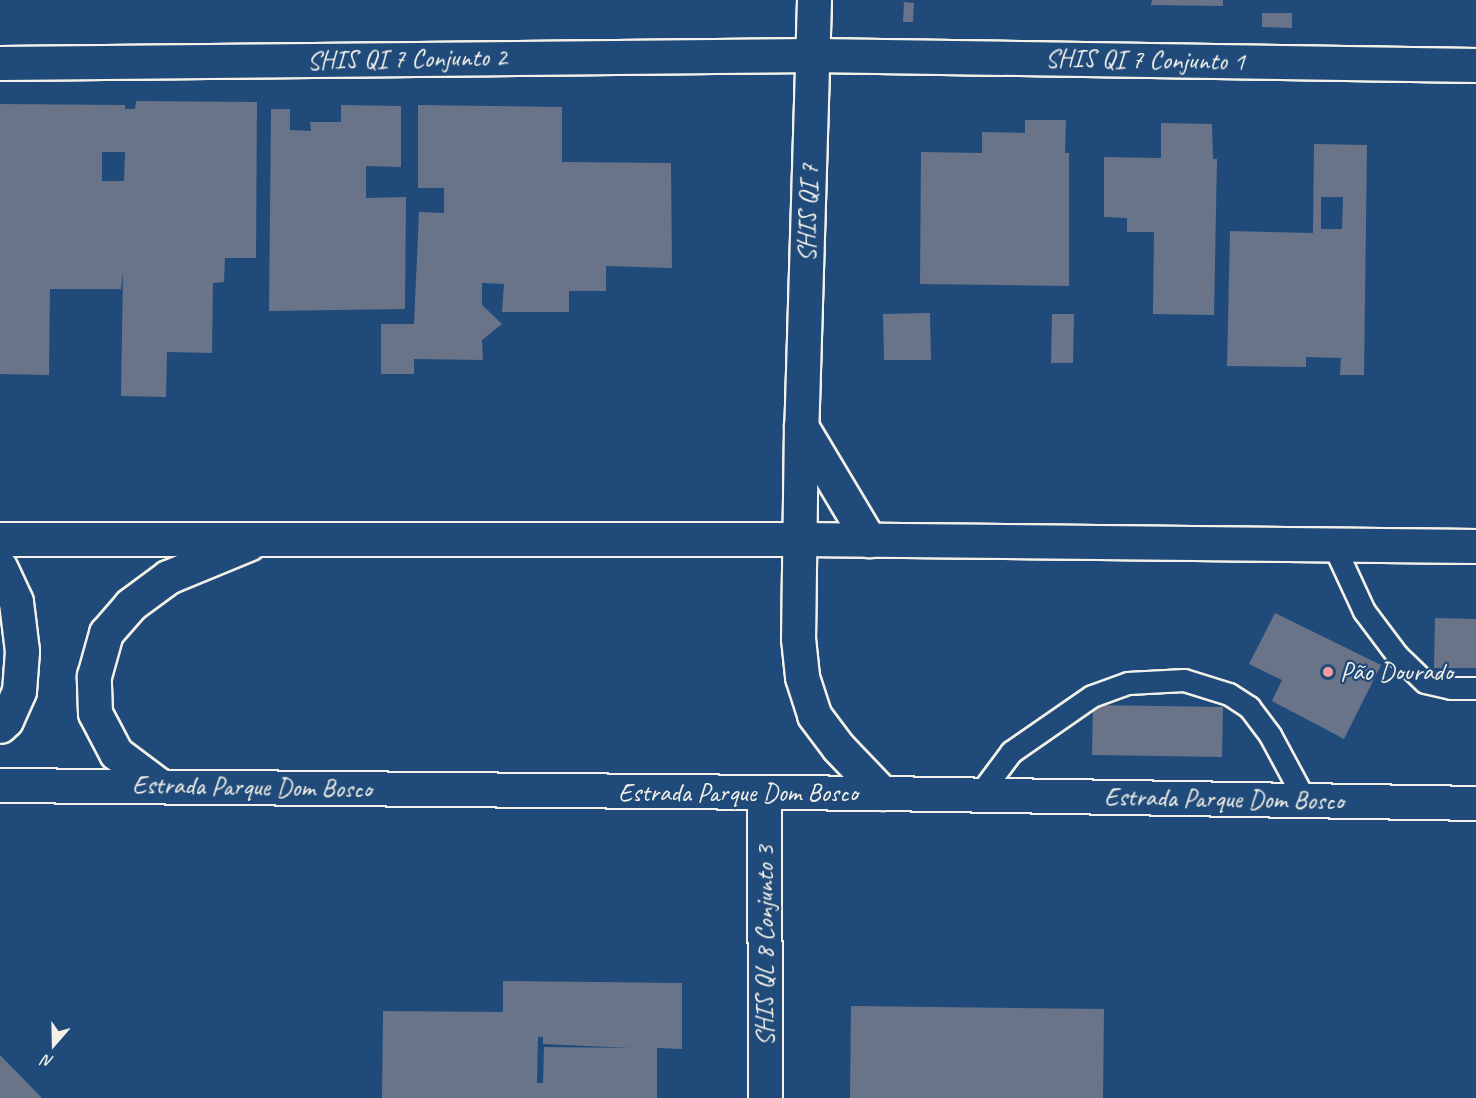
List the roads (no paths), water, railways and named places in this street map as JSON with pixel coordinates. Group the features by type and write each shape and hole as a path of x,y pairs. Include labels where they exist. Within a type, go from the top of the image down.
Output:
{"main road":[{"name":"SHIS QI 7","path":"814,0 801,426 798,638 802,677 814,715 838,747 882,794"},
{"name":"SHIS QI 7 Conjunto 2","path":"0,63 813,55"},
{"name":"SHIS QI 7 Conjunto 1","path":"813,55 1476,64"},
{"path":"801,426 869,540"},
{"path":"160,786 116,753 95,712 94,676 106,633 130,605 168,577 263,538"},
{"path":"0,539 800,539 1476,546"},
{"path":"0,567 16,602 22,651 19,692 6,720 0,726"},
{"name":"Estrada Parque Dom Bosco","path":"0,785 978,795 1476,803"},
{"name":"SHIS QL 8 Conjunto 3","path":"764,794 765,1098"}],"lane":[{"path":"1333,544 1364,611 1397,656 1425,682 1451,688 1476,688"},
{"path":"978,795 1011,752 1092,696 1128,684 1184,680 1229,694 1249,707 1270,735 1305,800"}],"place":[{"name":"Pão Dourado","path":"1328,672"}]}
